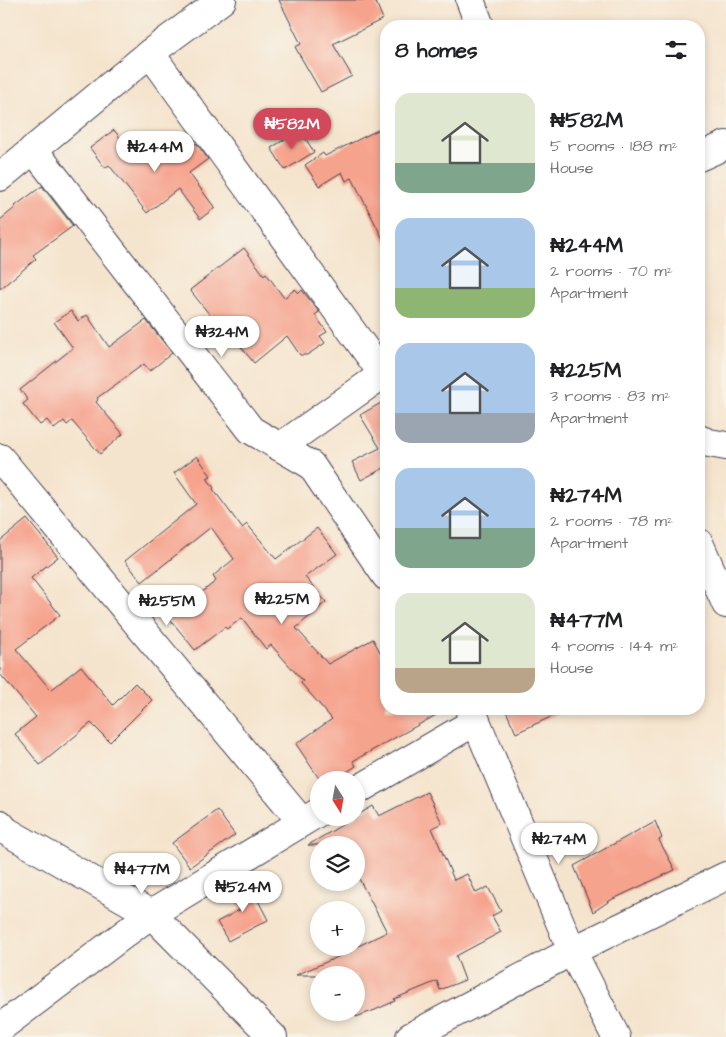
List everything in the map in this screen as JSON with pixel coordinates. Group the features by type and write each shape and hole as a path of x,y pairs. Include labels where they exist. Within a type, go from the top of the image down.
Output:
{"street":[{"path":"0,177 150,53 222,0"},
{"path":"470,0 478,20"},
{"path":"150,53 380,368"},
{"path":"705,155 726,146"},
{"path":"34,149 251,430 311,465 380,567"},
{"path":"280,447 380,376"},
{"path":"705,441 726,446"},
{"path":"0,458 310,817 150,914 0,1028"},
{"path":"705,557 726,604"},
{"path":"365,785 473,715 572,951 616,1037"},
{"path":"0,824 6,831 150,914 273,1037"},
{"path":"410,1037 572,951 726,876"}],"building":[{"path":"279,0 375,0 383,19 333,44 352,76 321,92 295,47 301,44"},
{"path":"380,129 380,233 352,178 346,181 342,172 319,186 305,165 323,153 325,156"},
{"path":"114,130 135,157 151,147 158,158 177,144 184,152 196,143 208,159 189,173 215,208 200,219 178,189 147,213 109,165 105,168 90,148"},
{"path":"300,130 314,152 285,170 271,148"},
{"path":"42,186 73,226 33,255 36,259 0,289 0,220"},
{"path":"244,248 264,275 266,273 284,298 295,289 299,293 302,290 319,312 315,315 327,332 320,336 325,343 307,355 300,355 287,336 254,363 216,316 213,319 190,290"},
{"path":"71,311 78,321 87,315 109,347 146,320 172,353 150,371 144,364 97,398 96,402 123,434 100,454 72,421 67,425 64,421 54,429 47,420 40,425 23,404 28,400 20,390 73,348 54,322"},
{"path":"380,403 380,448 360,415"},
{"path":"380,448 380,470 361,480 352,462"},
{"path":"197,456 211,476 207,478 213,489 242,528 247,524 276,559 317,528 337,554 305,577 326,602 296,628 328,664 373,639 380,652 380,715 436,715 353,761 356,766 348,771 314,771 296,744 332,719 301,683 303,681 271,645 266,649 242,618 227,629 225,627 195,650 169,618 216,581 213,576 234,559 211,527 142,582 125,561 196,504 174,473"},
{"path":"27,519 58,557 31,578 60,615 16,649 51,690 81,666 113,705 135,683 152,700 110,742 91,723 40,765 15,734 36,717 0,674 0,541"},
{"path":"508,715 555,715 516,733"},
{"path":"427,792 442,823 432,828 454,880 467,874 476,893 488,887 501,911 492,916 501,932 456,956 465,980 440,990 437,981 365,1014 365,966 317,966 340,956 365,956 365,943 387,932 365,890 365,836 323,836 340,826 365,826 365,811 373,806 379,816"},
{"path":"217,810 235,835 190,867 172,843"},
{"path":"655,821 662,838 659,840 675,870 611,900 593,912 574,866"},
{"path":"247,879 268,920 228,941 217,922 241,909 230,889"},
{"path":"310,969 310,975 296,975"}]}
